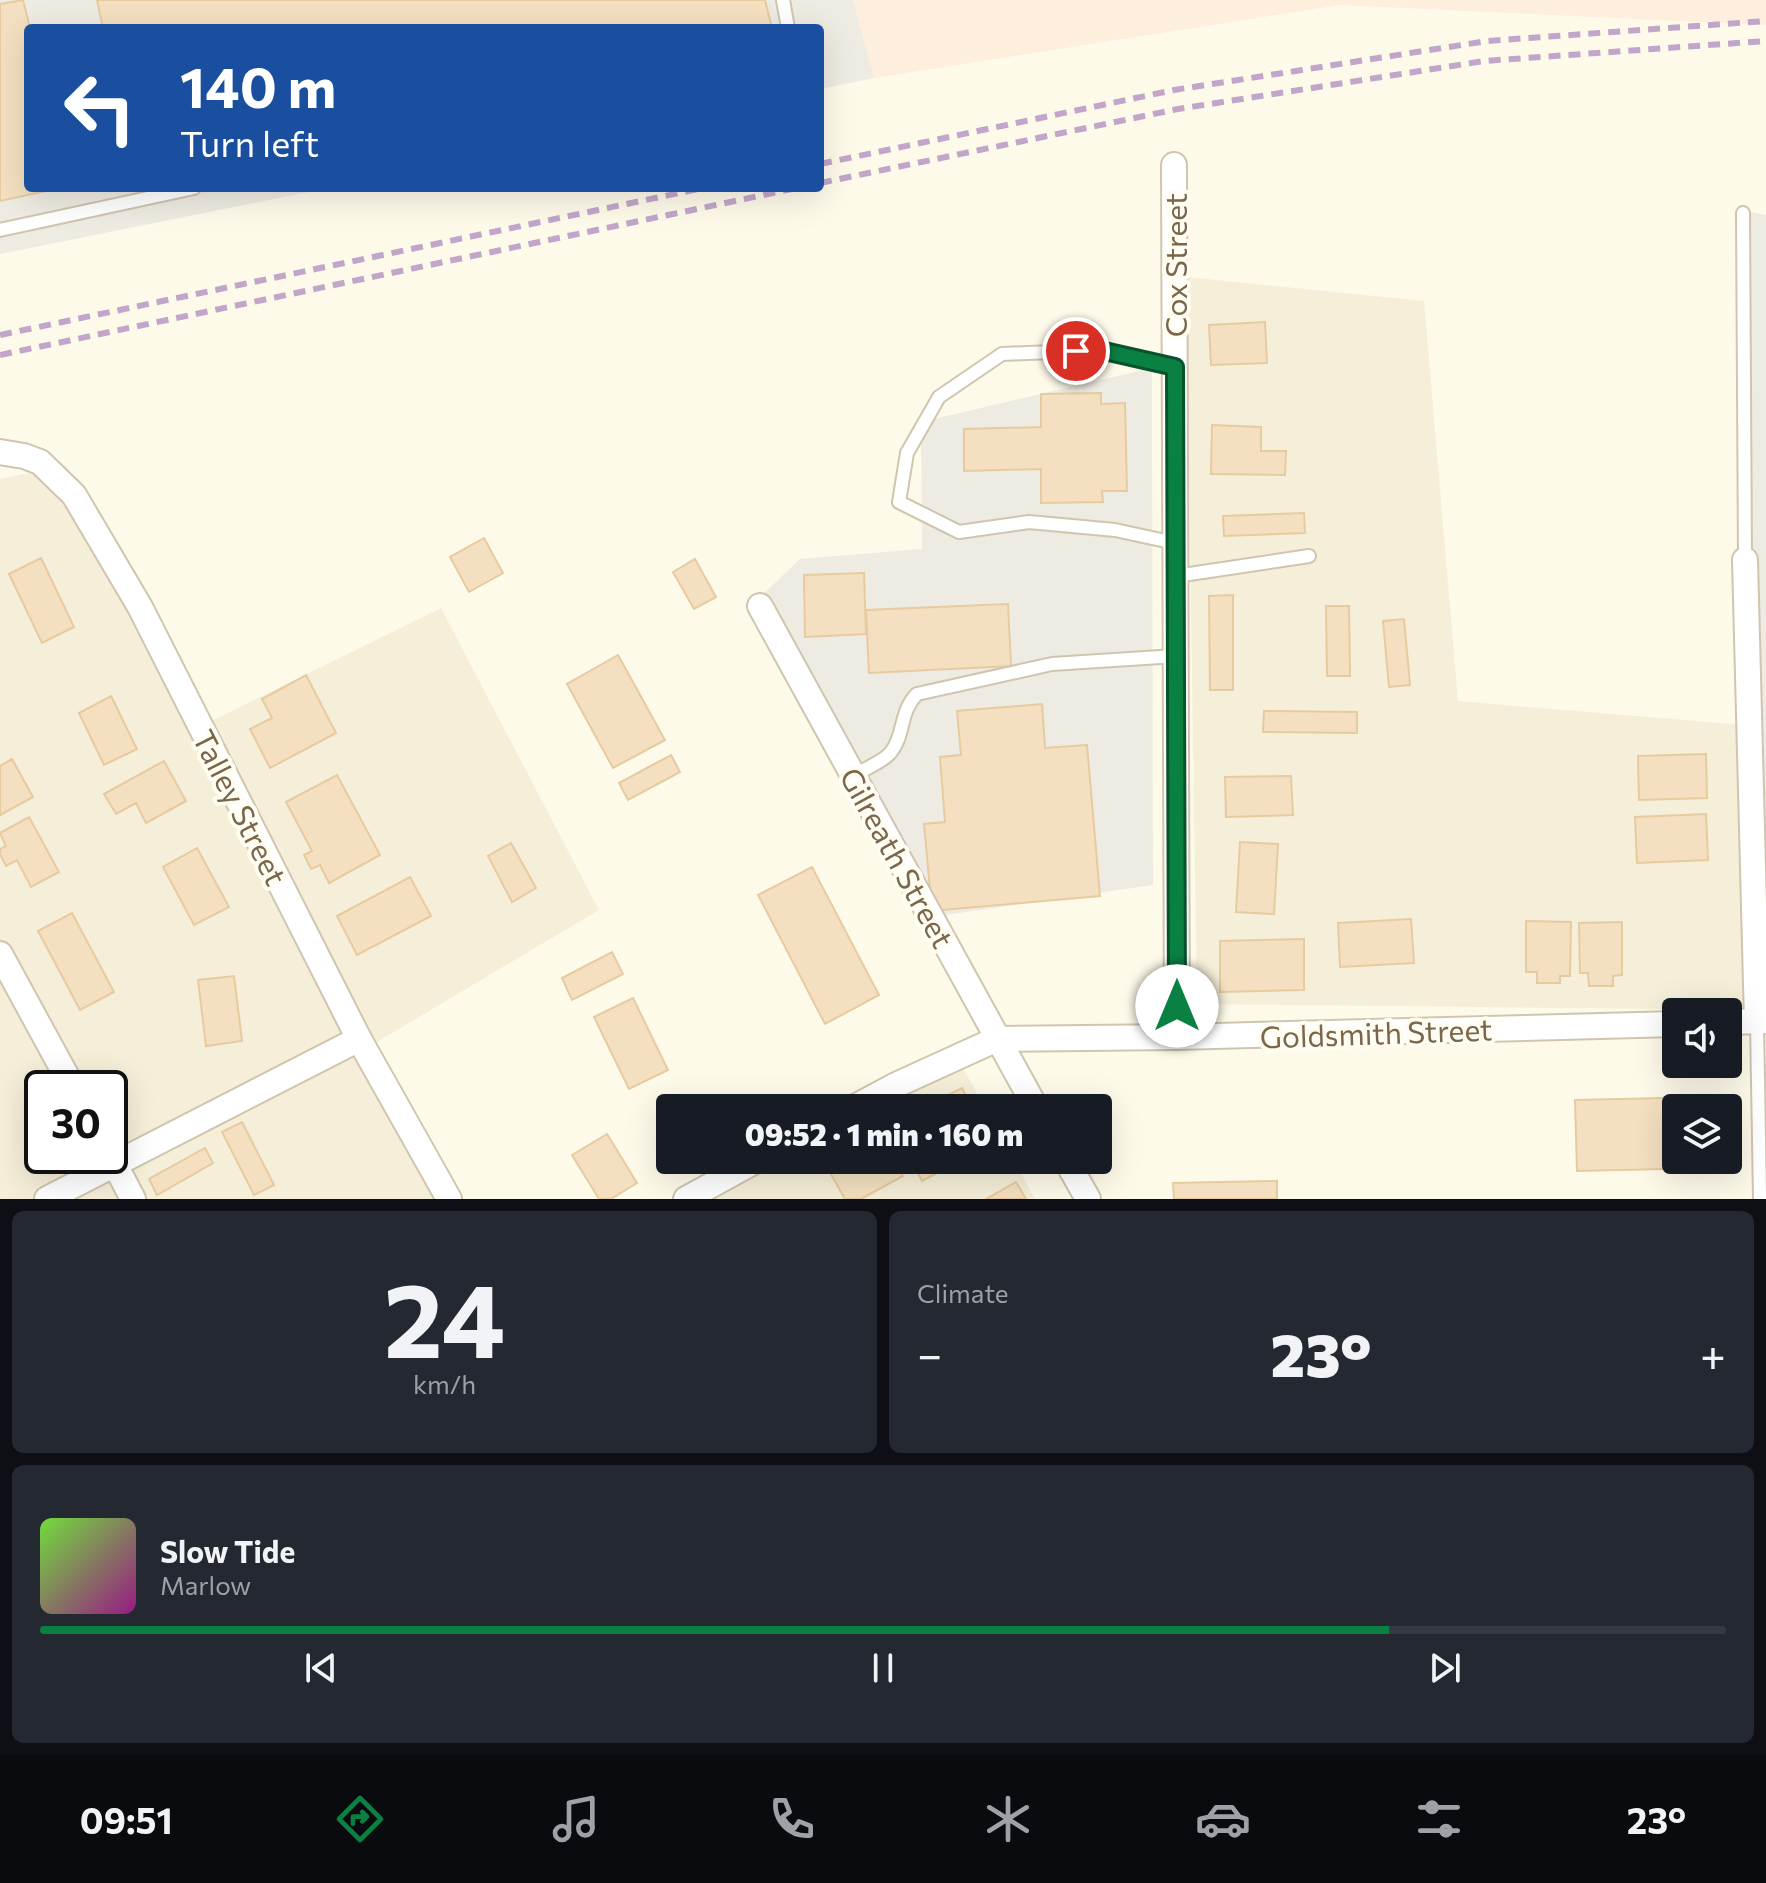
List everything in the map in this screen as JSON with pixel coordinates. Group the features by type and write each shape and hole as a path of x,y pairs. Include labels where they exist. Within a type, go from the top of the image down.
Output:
{"street":[{"name":"Cox Street","path":"1174,165 1177,1037"},
{"name":"Talley Street","path":"0,452 40,462 74,495 140,607 359,1039 449,1199"},
{"path":"1745,560 1761,1022"},
{"name":"Gilreath Street","path":"760,606 1028,1094"},
{"path":"0,954 63,1070"},
{"name":"Goldsmith Street","path":"879,1094 997,1039 1662,1024"},
{"path":"128,1152 359,1039"},
{"path":"47,1199 89,1174"},
{"path":"120,1174 133,1199"},
{"path":"686,1199 732,1174"},
{"path":"1074,1174 1088,1199"}],"lane":[{"path":"783,0 787,24"},
{"path":"0,230 176,192"},
{"path":"1743,213 1745,560"},
{"path":"1175,367 1100,350 1002,354 939,397 907,453 899,502 959,532 1029,522 1115,530 1175,543"},
{"path":"1176,576 1309,556"},
{"path":"853,776 891,753 902,717 917,694 1052,664 1176,656"},
{"path":"1760,1199 1761,1022"}],"shaded area":[{"path":"0,0 853,0 874,78 824,88 824,24 24,24 24,192 308,192 0,254"},
{"path":"853,0 1766,0 1766,25 1340,5 874,78"},
{"path":"1747,211 1766,215 1766,1010 1759,1010"},
{"path":"1186,277 1424,301 1458,701 1755,726 1759,1010 1742,1010 1742,998 1662,998 1662,1009 1197,1004"},
{"path":"1152,368 1153,885 938,916 754,603 800,559 922,549 921,422"},
{"path":"49,469 206,724 441,608 599,910 365,1049 453,1199 0,1199 0,479"},
{"path":"957,1057 977,1094 892,1094"},
{"path":"751,1174 1022,1174 1035,1199 707,1199"}],"building":[{"path":"23,0 29,24 24,24 24,192 41,192 0,201 0,4"},
{"path":"97,0 765,0 771,24 102,24"},
{"path":"1265,322 1267,363 1211,365 1209,325"},
{"path":"1101,393 1101,404 1125,403 1127,491 1102,491 1103,502 1041,503 1041,469 964,471 964,429 1041,427 1041,394"},
{"path":"1212,425 1261,427 1261,451 1286,451 1285,475 1211,474"},
{"path":"1304,513 1305,533 1224,536 1223,516"},
{"path":"484,538 503,573 469,592 450,557"},
{"path":"41,558 74,627 42,643 9,574"},
{"path":"695,559 716,597 694,609 673,572"},
{"path":"864,573 866,634 805,637 804,575"},
{"path":"1233,595 1233,690 1210,690 1209,596"},
{"path":"1008,604 1011,666 869,673 866,610"},
{"path":"1326,606 1349,606 1350,676 1327,676"},
{"path":"1404,619 1410,685 1389,687 1383,621"},
{"path":"618,655 665,740 613,768 567,684"},
{"path":"306,675 336,733 270,768 250,729 272,718 262,699"},
{"path":"111,696 137,749 104,765 79,713"},
{"path":"1042,704 1045,748 1087,745 1100,896 932,911 924,824 945,822 940,757 961,755 957,711"},
{"path":"1264,711 1357,712 1357,733 1263,732"},
{"path":"1706,754 1707,798 1639,800 1638,756"},
{"path":"671,755 680,772 628,800 619,783"},
{"path":"12,759 33,797 0,815 0,766"},
{"path":"164,761 186,801 146,823 136,803 116,814 104,794"},
{"path":"337,775 380,855 329,883 320,865 311,869 304,855 312,851 286,802"},
{"path":"1291,776 1293,815 1226,817 1225,777"},
{"path":"1706,814 1708,860 1637,863 1635,817"},
{"path":"29,817 59,872 31,887 17,860 6,866 0,854 0,849 6,846 0,833"},
{"path":"1240,842 1278,844 1274,914 1236,912"},
{"path":"511,843 536,888 512,902 488,856"},
{"path":"197,848 229,907 194,925 163,867"},
{"path":"812,867 879,995 825,1024 758,895"},
{"path":"410,877 431,916 357,955 337,916"},
{"path":"72,913 114,992 80,1010 38,931"},
{"path":"1411,919 1414,963 1340,967 1338,923"},
{"path":"1526,921 1571,922 1570,976 1560,976 1560,983 1537,983 1537,972 1526,972"},
{"path":"1622,922 1622,975 1613,976 1613,986 1589,986 1588,973 1580,973 1579,923"},
{"path":"1304,939 1304,990 1220,992 1220,941"},
{"path":"612,952 623,974 572,1000 562,978"},
{"path":"234,976 242,1041 206,1046 198,980"},
{"path":"633,998 668,1070 629,1089 594,1017"},
{"path":"962,1088 965,1094 950,1094"},
{"path":"1662,1098 1662,1169 1577,1171 1575,1100"},
{"path":"242,1122 274,1185 254,1195 222,1132"},
{"path":"607,1134 637,1183 611,1199 599,1199 572,1155"},
{"path":"205,1148 213,1163 157,1195 149,1179"},
{"path":"831,1174 903,1176 861,1199 845,1199"},
{"path":"918,1174 935,1174 922,1181"},
{"path":"1277,1181 1277,1199 1174,1199 1173,1183"},
{"path":"1016,1182 1026,1199 986,1199"}],"railway":[{"path":"824,163 1174,90 1487,41 1766,21"},
{"path":"824,182 1178,109 1484,61 1766,41"},
{"path":"0,335 684,192"},
{"path":"0,355 778,192"}],"route":[{"path":"1076,351 1100,350 1175,367 1177,1006"}]}
